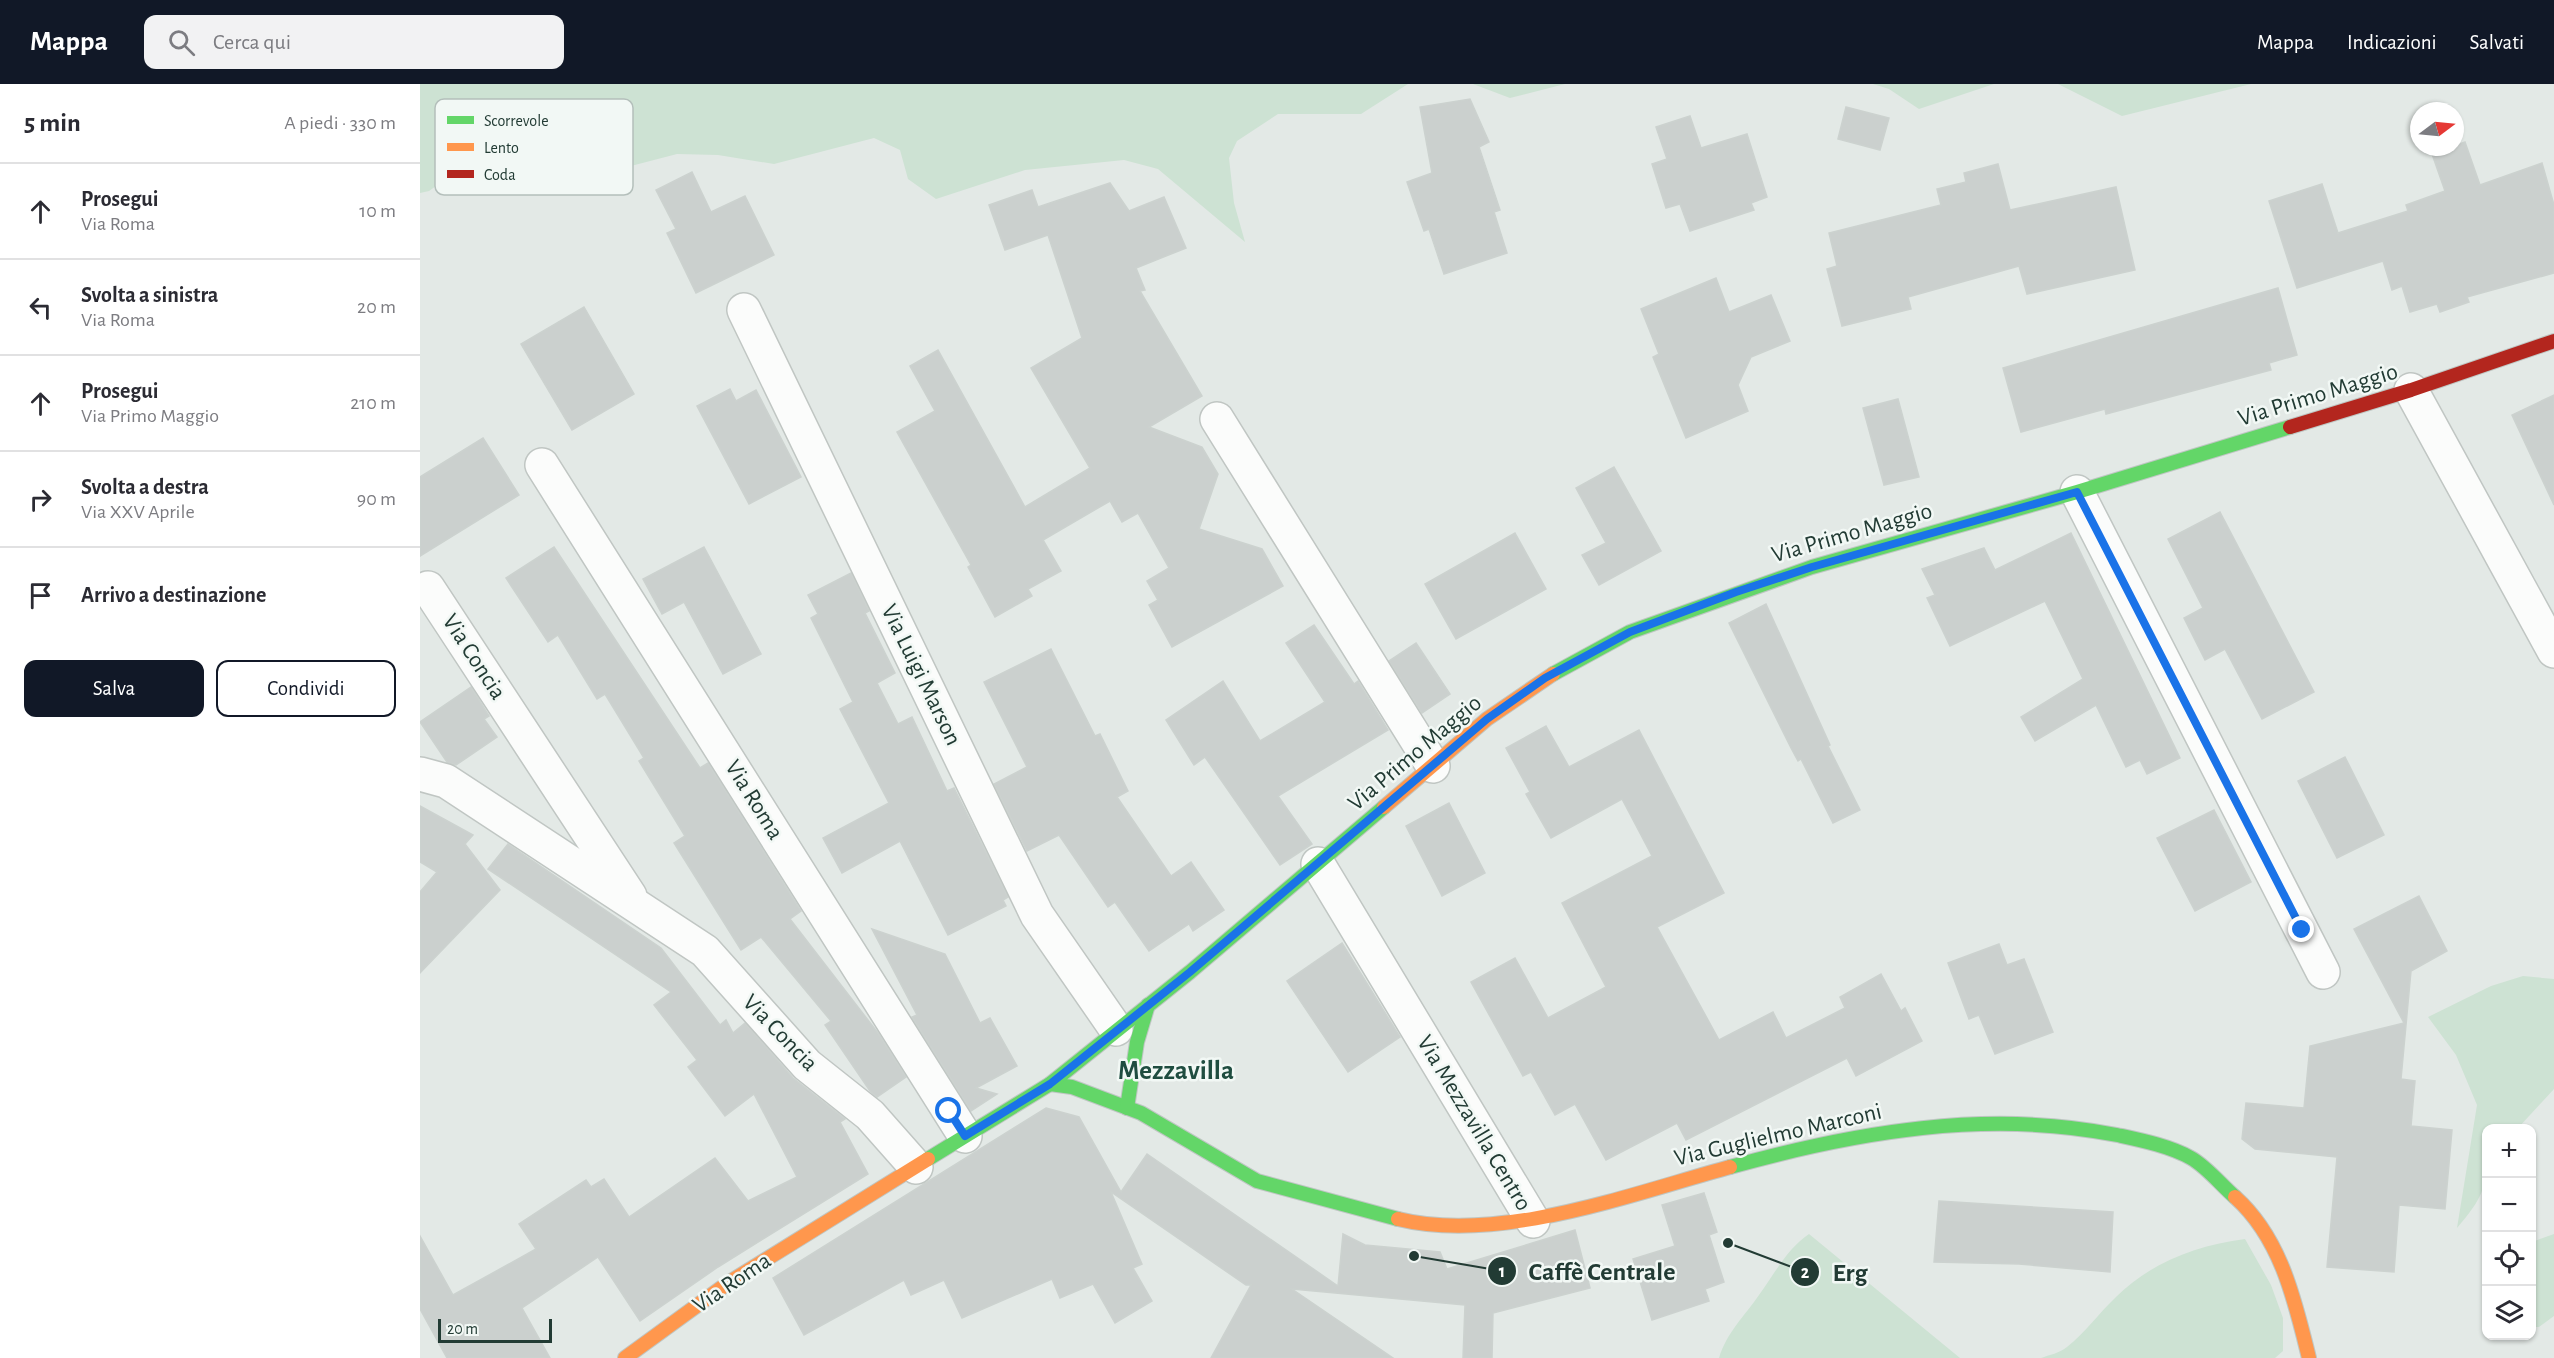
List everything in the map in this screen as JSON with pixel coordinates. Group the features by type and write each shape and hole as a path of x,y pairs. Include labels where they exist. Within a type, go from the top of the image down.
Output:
{"main road":[{"name":"Via Primo Maggio","path":"1050,1084 1318,864 1487,719 1545,678 1630,632 1812,567 2077,492 2410,390 2554,341"},
{"path":"1127,1108 1137,1042 1148,1005"},
{"name":"Via Roma","path":"625,1358 728,1283 1050,1084"},
{"name":"Via Mezzavilla Centro","path":"1050,1084 1072,1088 1141,1113 1257,1181 1402,1220 1458,1226 1533,1221"},
{"name":"Via Guglielmo Marconi","path":"1533,1221 1794,1149 1892,1130 2001,1123 2071,1126 2141,1140 2191,1158 2250,1210 2276,1253 2291,1287 2308,1358"}],"street":[{"name":"Via Luigi Marson","path":"744,310 1036,915 1116,1029"},
{"path":"2410,390 2554,651"},
{"path":"1217,419 1432,766"},
{"name":"Via Roma","path":"542,465 965,1136"},
{"path":"2077,492 2323,972"},
{"name":"Via Concia","path":"428,588 638,907"},
{"name":"Via Concia","path":"420,774 446,782 705,951 807,1065 870,1115 916,1167"},
{"name":"Via Mezzavilla Centro","path":"1318,864 1533,1221"}],"green space":[{"path":"420,84 1408,84 1361,114 1278,114 1237,141 1229,158 1234,203 1245,242 1158,169 1124,160 1025,170 936,199 908,179 900,150 874,138 774,164 718,155 677,154 633,165 633,99 435,99 435,187 420,193"},
{"path":"1473,84 1565,84 1510,98"},
{"path":"1873,84 1994,84 1919,109 1889,89"},
{"path":"2058,84 2251,84 2122,116"},
{"path":"2523,976 2554,979 2554,1089 2522,1124 2482,1124 2482,1192 2457,1228 2477,1105 2456,1055 2428,1017 2491,986"},
{"path":"1809,1234 1960,1358 1719,1358 1731,1332 1781,1262"},
{"path":"2554,1234 2554,1316 2539,1327 2536,1327 2536,1241"},
{"path":"2245,1239 2271,1285 2283,1318 2283,1351 2275,1358 2041,1358 2067,1347 2129,1285 2159,1265 2192,1251"}],"building":[{"path":"1470,99 1489,142 1479,147 1500,210 1494,212 1507,253 1444,274 1429,229 1424,231 1407,182 1432,173 1420,107"},
{"path":"1846,107 1889,118 1880,150 1838,139"},
{"path":"1690,116 1701,148 1747,134 1767,197 1751,203 1754,210 1690,231 1680,204 1666,208 1652,164 1667,159 1656,127"},
{"path":"2464,142 2480,185 2542,163 2554,205 2554,273 2467,297 2469,302 2440,312 2437,304 2410,312 2402,286 2392,290 2383,261 2297,288 2269,201 2322,184 2338,233 2408,211 2406,205 2445,191 2433,156 2464,156"},
{"path":"1998,164 2010,210 2116,187 2135,270 2027,294 2019,266 1908,297 1911,309 1842,326 1827,269 1837,266 1829,233 1941,205 1937,189 1966,182 1964,173"},
{"path":"692,172 711,212 745,196 774,255 696,293 667,233 676,229 656,190"},
{"path":"1110,183 1129,211 1164,197 1186,248 1136,268 1145,290 1140,291 1202,396 1149,427 1202,447 1218,474 1199,529 1262,549 1283,586 1172,647 1149,605 1158,600 1147,581 1169,568 1138,513 1122,522 1110,501 1043,540 1061,571 1028,589 1032,596 995,617 968,567 971,565 897,432 935,411 910,366 938,350 1025,507 1090,468 1031,368 1082,338 1048,235 1005,250 989,205 1032,190 1038,207"},
{"path":"1716,278 1729,312 1771,295 1790,341 1751,357 1738,385 1748,411 1686,438 1653,357 1659,354 1641,309"},
{"path":"2278,288 2297,355 2269,363 2271,370 2106,414 2105,409 2021,432 2003,368"},
{"path":"584,307 634,394 572,430 521,344"},
{"path":"730,389 736,401 756,390 801,477 749,504 697,406"},
{"path":"2554,395 2554,505 2512,415"},
{"path":"1898,399 1919,477 1884,485 1863,408"},
{"path":"483,438 519,495 420,556 420,477"},
{"path":"1614,467 1661,551 1599,585 1582,555 1606,543 1576,488"},
{"path":"2220,512 2314,692 2262,719 2225,649 2205,660 2184,618 2203,608 2168,539"},
{"path":"1515,533 1546,589 1456,639 1425,584"},
{"path":"2071,533 2180,758 2147,774 2140,760 2126,767 2096,705 2035,741 2021,717 2083,679 2045,601 1950,646 1927,598 1935,595 1922,569 1984,548 1995,570"},
{"path":"554,547 700,768 708,763 801,911 790,919 878,1033 906,1077 877,1097 870,1091 825,1025 831,1021 761,937 741,950 674,843 685,836 639,761 644,758 605,694 597,699 558,635 548,642 506,578"},
{"path":"704,547 761,654 723,674 684,602 662,614 643,579"},
{"path":"851,573 869,611 865,613 895,673 877,683 898,724 912,717 947,791 954,788 1008,897 1003,900 1006,906 948,935 900,841 842,873 823,838 889,803 840,709 853,702 811,618 818,614 808,595"},
{"path":"1766,604 1830,745 1828,746 1860,810 1833,823 1801,759 1798,761 1791,748 1729,623"},
{"path":"1314,625 1354,684 1358,681 1388,730 1278,796 1312,844 1280,865 1205,757 1194,765 1166,720 1223,681 1260,741 1325,702 1286,643"},
{"path":"1416,643 1450,694 1422,713 1389,661"},
{"path":"1051,649 1095,736 1100,734 1128,791 1117,797 1171,876 1191,862 1224,910 1193,931 1189,924 1149,951 1115,902 1108,907 1059,835 1027,851 994,784 1027,767 984,682"},
{"path":"471,687 489,716 484,719 497,737 456,765 447,762 420,722"},
{"path":"1546,726 1569,767 1639,730 1724,893 1657,927 1719,1040 1773,1012 1786,1038 1845,1008 1840,997 1881,974 1901,1011 1905,1008 1922,1041 1856,1076 1847,1058 1686,1140 1677,1123 1606,1160 1575,1104 1555,1115 1531,1072 1523,1076 1471,982 1515,958 1548,1018 1606,987 1562,903 1652,856 1622,799 1551,838 1526,794 1530,792 1506,748"},
{"path":"2345,757 2384,835 2337,858 2298,781"},
{"path":"1449,803 1485,873 1442,896 1406,826"},
{"path":"420,806 473,835 465,844 500,890 420,973 420,892 437,872 420,862"},
{"path":"2214,810 2251,882 2195,911 2157,838"},
{"path":"508,844 661,948 720,1025 726,1020 733,1033 745,1023 793,1078 845,1119 840,1122 868,1174 718,1267 640,1321 598,1257 522,1308 550,1358 447,1358 420,1309 420,1236 453,1295 536,1249 519,1224 586,1180 591,1187 604,1179 629,1217 715,1158 748,1201 797,1177 754,1094 725,1116 688,1067 697,1060 654,1005 671,992 488,869"},
{"path":"2419,896 2447,951 2411,971 2401,1079 2415,1081 2411,1126 2452,1130 2445,1209 2399,1205 2394,1272 2327,1267 2337,1157 2255,1149 2242,1139 2246,1103 2304,1108 2310,1046 2404,1023 2354,929"},
{"path":"872,929 945,954 980,1023 990,1018 1017,1066 976,1088 997,1094 971,1111 912,1017 917,1015"},
{"path":"1342,943 1400,1037 1348,1072 1287,981"},
{"path":"1999,944 2007,965 2024,959 2053,1032 1995,1054 1979,1015 1969,1019 1948,963"},
{"path":"1046,1108 1079,1117 1121,1192 1147,1154 1338,1286 1343,1234 1365,1245 1440,1252 1447,1269 1575,1230 1590,1288 1493,1313 1492,1358 1463,1358 1465,1305 1292,1289 1393,1358 1211,1358 1251,1285 1246,1285 1111,1192 1142,1264 1133,1268 1152,1301 1115,1323 1093,1284 1060,1298 1052,1279 962,1318 944,1280 911,1295 904,1280 804,1335 773,1278"},
{"path":"1704,1193 1717,1232 1709,1235 1724,1282 1705,1289 1709,1301 1652,1320 1633,1259 1675,1246 1662,1205"},
{"path":"1939,1201 2113,1212 2110,1272 2019,1264 1934,1262"}],"traffic: fast":[{"path":"1553,674 1630,632 1812,567 2077,492 2290,427"},
{"path":"928,1159 1050,1084 1190,972 1384,807"},
{"path":"1127,1108 1137,1042 1148,1005"},
{"path":"1050,1084 1072,1087 1141,1113 1257,1181 1398,1219"},
{"path":"1730,1167 1825,1144 1874,1135 1971,1124 2019,1124 2068,1127 2117,1135 2164,1147 2197,1162 2235,1197"}],"traffic: slow":[{"path":"1384,807 1487,719 1553,674"},
{"path":"625,1358 728,1283 928,1159"},
{"path":"1398,1219 1437,1225 1479,1225 1521,1221 1608,1202 1730,1167"},
{"path":"2235,1197 2251,1213 2275,1251 2292,1293 2309,1358"}],"traffic: jam":[{"path":"2290,427 2411,390 2554,341"}],"place":[{"name":"Erg","path":"1728,1243"},
{"name":"Caffè Centrale","path":"1414,1256"}],"district":[{"name":"Mezzavilla","path":"1176,1070"}],"route":[{"path":"949,1111 965,1136 1040,1088 1050,1084 1190,972 1487,719 1545,678 1630,632 1736,592 1812,567 2077,492 2302,930"}]}
